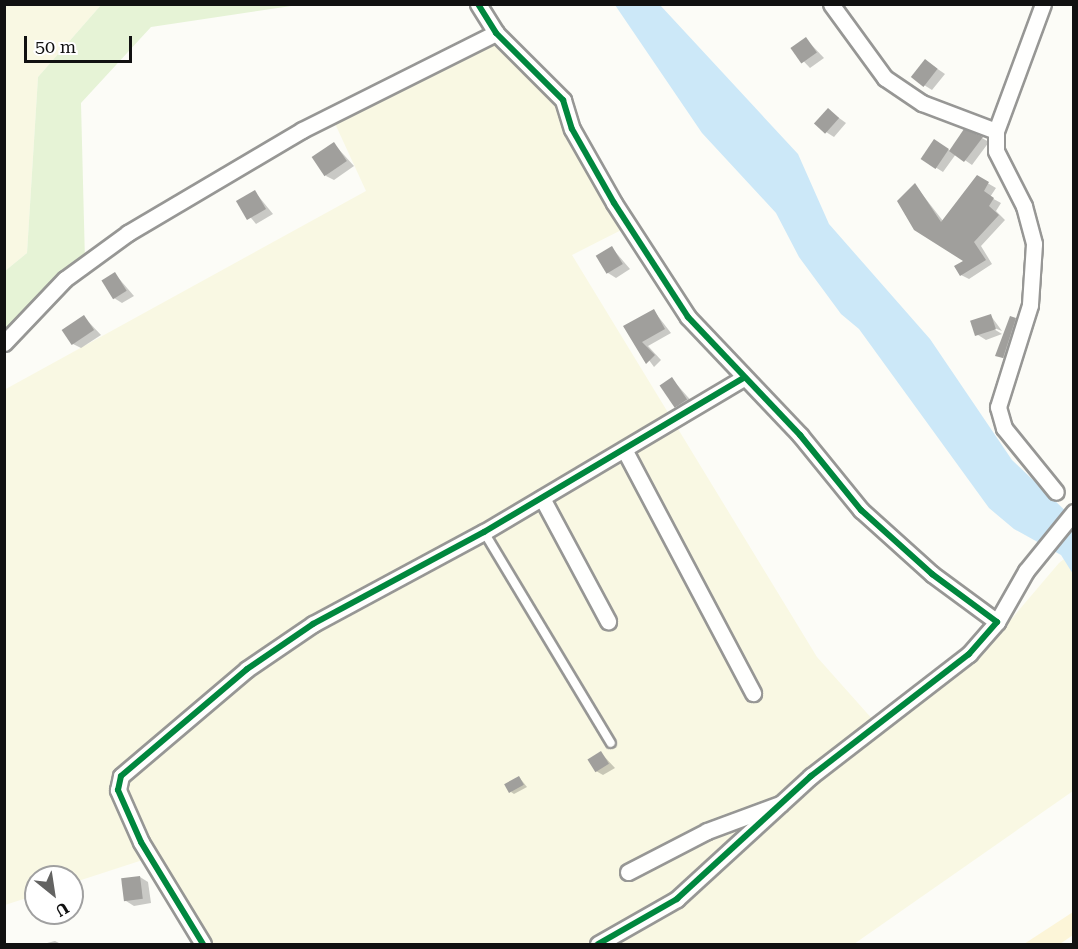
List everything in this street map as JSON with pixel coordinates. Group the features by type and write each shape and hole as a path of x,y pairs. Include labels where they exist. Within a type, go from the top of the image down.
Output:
{"street":[{"path":"478,4 496,33 563,100 572,129 688,317 861,510 932,574 997,622"},
{"path":"831,4 885,78 922,103 996,131"},
{"path":"1043,4 996,131 996,152 1024,206 1034,244 1030,305 998,407 1004,428 1056,492"},
{"path":"4,343 65,279 128,233 302,130 496,33"},
{"path":"203,945 141,842 118,790 121,776 247,669 296,635 484,532 624,451 743,378"},
{"path":"624,451 753,693"},
{"path":"542,498 608,621"},
{"path":"598,945 677,899 783,803 969,654 997,622 1026,571 1074,512"},
{"path":"628,873 706,831 783,803"}],"lane":[{"path":"484,532 611,743"}],"green space":[{"path":"5,5 101,5 38,77 27,253 5,271"},
{"path":"101,5 298,5 151,27 81,103 85,261 5,337 5,271 27,253 38,77"},
{"path":"495,40 568,107 637,222 572,255 817,657 882,730 985,650 1059,563 1068,556 1073,560 1073,791 854,944 202,944 155,856 84,879 84,865 24,865 24,899 5,905 4,390 366,191 332,117"}],"sand":[{"path":"1073,912 1073,935 1060,944 1024,944"}],"water":[{"path":"615,5 660,5 798,154 829,224 930,339 1012,460 1073,518 1073,574 1061,555 1014,529 989,508 859,329 841,314 799,257 776,213 702,133"}],"building":[{"path":"806,37 817,53 801,63 790,48"},
{"path":"925,59 938,69 923,87 911,77"},
{"path":"828,108 839,118 825,134 814,124"},
{"path":"964,129 983,137 964,162 949,151"},
{"path":"934,139 949,149 936,169 921,159"},
{"path":"334,142 347,161 324,176 312,157"},
{"path":"977,175 989,182 984,191 994,198 989,206 999,215 974,242 986,260 960,276 954,266 963,261 914,230 897,201 915,183 941,222"},
{"path":"255,190 266,209 247,220 236,201"},
{"path":"612,246 623,264 607,274 596,256"},
{"path":"115,272 127,291 113,299 101,280"},
{"path":"654,309 665,329 642,342 655,355 646,364 623,326"},
{"path":"991,314 996,329 975,336 970,321"},
{"path":"84,315 94,330 72,345 62,330"},
{"path":"1010,316 1016,318 1003,358 995,356"},
{"path":"672,377 687,399 675,408 660,385"},
{"path":"601,751 609,764 595,772 587,759"},
{"path":"519,776 524,785 509,793 504,784"},
{"path":"140,876 143,899 124,901 121,878"}],"cycle path":[{"path":"478,4 496,33 563,100 572,129 614,203 688,317 800,435 861,510 932,574 997,622 969,654 811,776 677,899 598,944"},
{"path":"203,944 141,842 118,790 121,776 247,669 313,624 484,532 743,378"}]}
